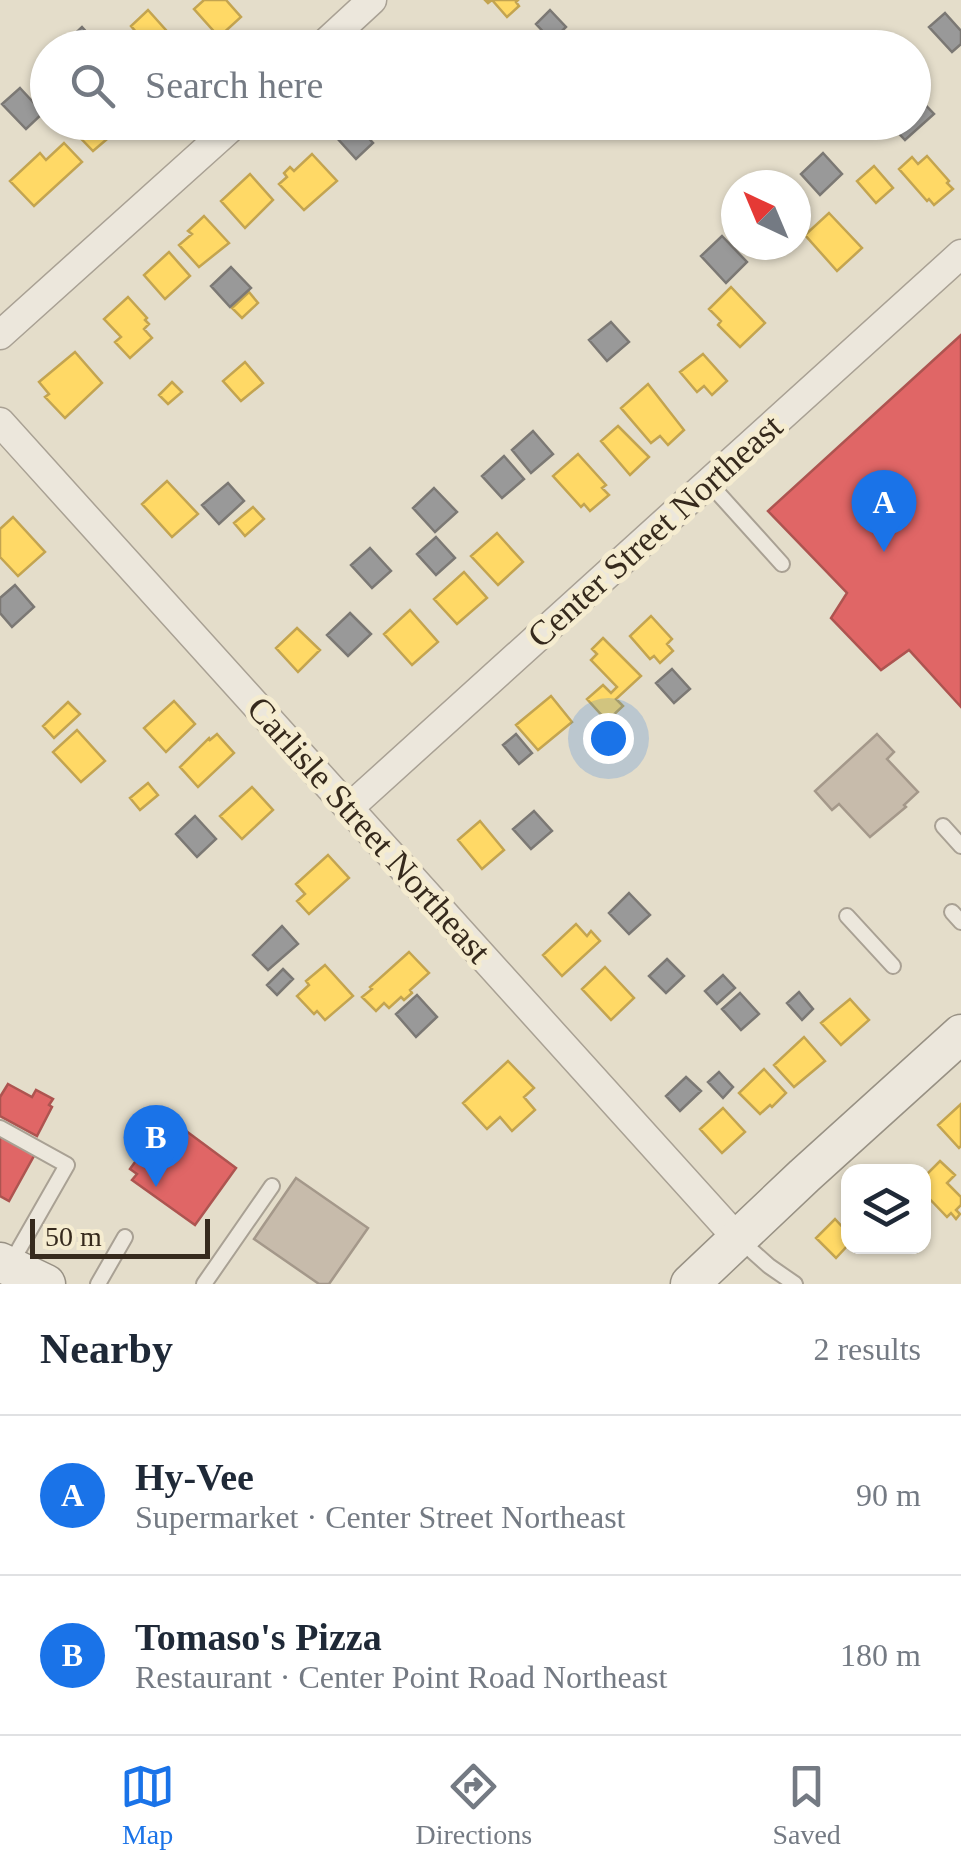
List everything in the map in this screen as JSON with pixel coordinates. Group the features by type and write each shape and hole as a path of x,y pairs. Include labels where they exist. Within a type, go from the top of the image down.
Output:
{"main road":[{"path":"690,1284 961,1034"},
{"path":"5,1265 46,1284"}],"street":[{"path":"340,30 372,0"},
{"path":"0,336 216,140"},
{"name":"Center Street Northeast","path":"349,808 961,254"},
{"name":"Carlisle Street Northeast","path":"0,422 738,1239"}],"lane":[{"path":"709,483 782,564"},
{"path":"943,826 961,846"},
{"path":"847,916 893,966"},
{"path":"0,1128 67,1165 5,1265"},
{"path":"210,1282 272,1186"},
{"path":"98,1284 125,1237"},
{"path":"738,1239 795,1284"},
{"path":"768,1284 769,1266"}],"building: Homes":[{"path":"204,0 226,0 241,17 227,30 213,30 194,9"},
{"path":"492,0 518,0 519,6 507,17"},
{"path":"148,10 166,30 134,30 131,26"},
{"path":"82,140 106,140 93,151"},
{"path":"64,143 82,162 34,206 10,181 40,153 46,160"},
{"path":"312,154 337,181 304,210 279,184 290,167 294,171"},
{"path":"927,156 953,189 934,205 899,169 912,157 918,164"},
{"path":"874,166 893,188 876,203 857,181"},
{"path":"250,174 273,200 245,228 221,201"},
{"path":"829,213 862,248 837,271 811,242 811,230"},
{"path":"204,216 229,243 199,267 179,245"},
{"path":"169,252 190,276 165,299 144,275"},
{"path":"731,287 765,323 740,347 718,325 721,321 709,309"},
{"path":"249,292 258,303 242,318 232,308"},
{"path":"128,297 147,318 149,324 144,329 152,338 130,358 115,342 121,337 104,319"},
{"path":"75,352 102,383 65,418 45,397 49,394 39,382"},
{"path":"703,354 727,381 712,395 704,386 697,392 680,372"},
{"path":"245,362 263,383 241,401 223,381"},
{"path":"172,382 182,392 168,404 159,395"},
{"path":"648,384 684,430 668,445 660,436 651,443 621,408"},
{"path":"618,426 649,457 630,475 601,441"},
{"path":"578,454 606,485 602,488 609,495 590,511 584,504 581,507 553,476"},
{"path":"167,481 198,514 172,537 142,504"},
{"path":"253,507 264,519 245,536 234,523"},
{"path":"13,517 45,552 18,576 0,557 0,529"},
{"path":"497,533 523,562 498,585 471,556"},
{"path":"464,572 487,598 457,624 434,599"},
{"path":"410,610 438,642 412,665 384,634"},
{"path":"651,616 672,639 667,644 673,651 660,663 654,656 650,659 630,636"},
{"path":"297,628 320,650 298,672 276,648"},
{"path":"603,638 641,676 616,699 623,706 607,721 587,699 603,685 611,693 617,687 591,660 597,654 592,649"},
{"path":"551,696 572,722 538,750 516,725"},
{"path":"174,701 195,724 166,752 144,728"},
{"path":"68,702 80,714 54,738 43,726"},
{"path":"77,730 105,761 81,782 53,752"},
{"path":"217,734 234,753 198,787 180,767"},
{"path":"148,783 158,795 140,810 130,798"},
{"path":"252,787 273,810 242,839 220,816"},
{"path":"480,821 504,850 482,869 458,840"},
{"path":"328,855 349,878 309,914 297,901 305,894 296,884"},
{"path":"576,924 587,936 591,931 600,941 562,976 543,955"},
{"path":"409,952 429,973 404,1000 401,997 389,1008 384,1003 376,1011 362,997"},
{"path":"325,965 353,996 325,1020 297,996 309,985 306,981"},
{"path":"605,967 634,998 611,1020 582,989"},
{"path":"850,999 869,1020 841,1045 821,1023"},
{"path":"804,1037 825,1061 794,1087 774,1065"},
{"path":"508,1061 534,1088 524,1097 535,1110 512,1131 500,1117 487,1129 463,1103"},
{"path":"764,1069 786,1093 760,1114 739,1093"},
{"path":"961,1104 961,1146 959,1148 938,1125"},
{"path":"723,1108 745,1132 722,1153 700,1129"},
{"path":"940,1161 955,1175 947,1183 961,1197 956,1219 951,1213 947,1217 931,1200 931,1170"},
{"path":"835,1219 841,1225 841,1253 836,1258 816,1238"}],"building: Shops":[{"path":"961,335 961,707 909,650 881,670 831,618 847,593 768,511"},
{"path":"8,1084 32,1097 36,1090 53,1099 37,1136 0,1116 0,1097"},
{"path":"174,1122 236,1168 195,1225 132,1180 137,1174 130,1169 143,1151 150,1156"},
{"path":"0,1135 35,1154 9,1201 0,1196"}],"building: Industry":[{"path":"550,10 566,27 542,30 536,24"},
{"path":"945,13 961,31 961,44 952,52 929,27"},
{"path":"20,88 30,99 30,125 26,129 2,104"},
{"path":"339,140 373,143 356,159"},
{"path":"823,153 842,174 820,195 811,185 811,170 805,170"},
{"path":"721,237 721,260 747,262 726,283 701,256"},
{"path":"231,267 251,288 230,307 211,286"},
{"path":"611,322 629,342 607,361 589,340"},
{"path":"533,431 553,454 531,473 512,450"},
{"path":"504,456 524,479 502,498 482,476"},
{"path":"228,483 244,501 219,524 202,505"},
{"path":"434,488 457,512 435,532 413,508"},
{"path":"436,537 455,558 436,575 417,554"},
{"path":"370,548 391,571 372,588 351,565"},
{"path":"15,585 34,607 12,627 0,613 0,598"},
{"path":"350,613 371,634 348,656 327,635"},
{"path":"672,669 690,689 674,703 656,683"},
{"path":"516,734 532,753 519,764 503,745"},
{"path":"534,811 552,831 531,849 513,829"},
{"path":"195,816 216,839 197,857 176,834"},
{"path":"629,893 650,915 629,934 609,913"},
{"path":"282,926 298,944 268,970 253,955"},
{"path":"667,959 684,976 666,993 649,976"},
{"path":"283,969 293,979 277,995 267,985"},
{"path":"723,975 735,988 717,1004 705,991"},
{"path":"799,992 813,1009 802,1020 787,1003"},
{"path":"740,993 759,1014 741,1030 722,1009"},
{"path":"417,995 437,1017 416,1037 396,1014"},
{"path":"719,1072 733,1087 723,1098 708,1082"},
{"path":"686,1077 701,1091 680,1111 666,1096"}],"building: Other":[{"path":"877,734 894,752 887,759 918,792 870,837 839,804 832,810 815,791"},
{"path":"296,1178 368,1228 329,1284 319,1284 254,1239"}],"place":[{"name":"Hy-Vee","path":"884,552"},
{"name":"Tomaso's Pizza","path":"156,1187"}]}
